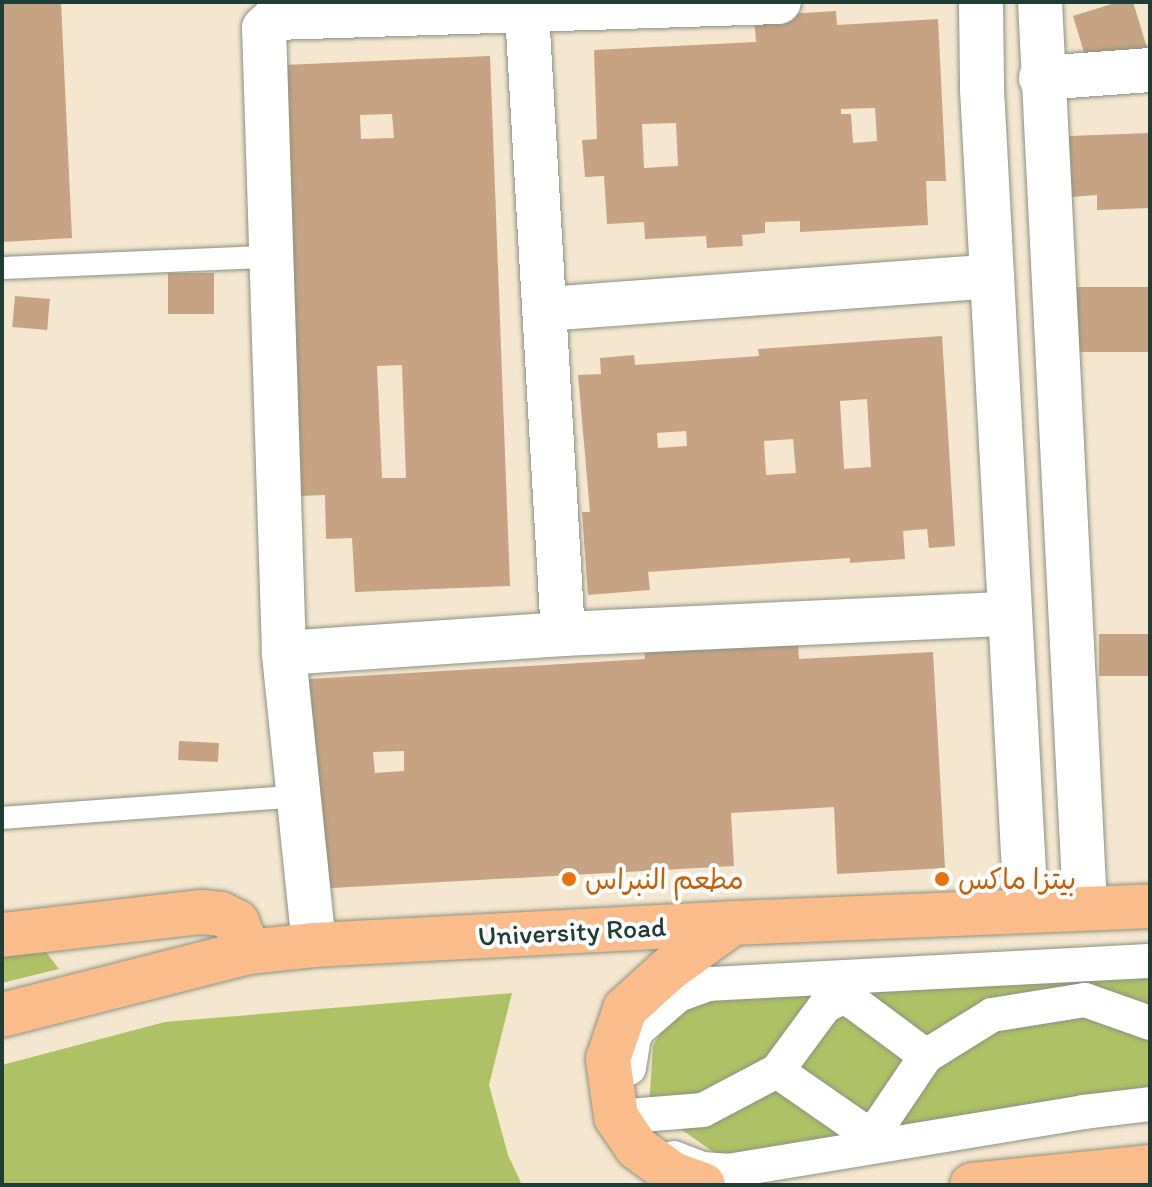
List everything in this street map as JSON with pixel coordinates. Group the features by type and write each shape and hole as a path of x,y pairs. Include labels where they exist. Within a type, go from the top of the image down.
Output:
{"highway":[{"name":"University Road","path":"2,1015 249,952 314,945 733,923 1150,906"},
{"path":"2,935 202,912 237,922 249,952"},
{"path":"703,1185 673,1174 637,1148 624,1117 608,1059 625,1009 669,969 733,923"},
{"path":"972,1185 1150,1167"}],"street":[{"path":"314,945 284,653 261,35 275,18 779,2"},
{"path":"981,2 1008,614 1026,910"},
{"path":"1040,2 1041,78 1055,290 1085,907"},
{"path":"527,12 563,634"},
{"path":"1041,78 1150,70"},
{"path":"546,309 992,276"},
{"path":"284,653 563,634 1008,614"},
{"path":"624,1117 634,1037 678,995 709,984 842,986 1150,961"},
{"path":"624,1117 703,1110 777,1071 842,986"},
{"path":"842,986 852,1001 926,1056"},
{"path":"875,1139 926,1056 992,1015 1085,1000 1150,1023"},
{"path":"777,1071 875,1139"},
{"path":"624,1117 669,1156 702,1169 728,1171 875,1139 1150,1104"}],"lane":[{"path":"2,268 270,257"},
{"path":"2,818 299,796"}],"green space":[{"path":"43,948 59,969 2,983 2,952"},
{"path":"1150,975 1150,1107 735,1167 649,1107 653,1046 678,1002"},
{"path":"512,993 489,1085 508,1155 522,1185 2,1185 2,1065 165,1022"}],"building":[{"path":"2,2 61,2 72,238 2,242"},
{"path":"1118,2 1133,2 1148,51 1089,69 1073,16"},
{"path":"836,11 837,25 938,19 946,181 926,181 928,225 800,232 800,221 765,222 765,233 742,235 743,246 707,248 706,236 645,239 644,222 607,224 604,176 585,177 582,140 597,139 594,50 756,42 754,16","holes":["875,108 877,141 853,143 851,114 841,114 841,109","676,123 678,166 644,168 642,124"]},
{"path":"490,56 510,586 355,592 352,538 326,539 325,495 300,496 284,65","holes":["392,114 394,138 361,139 360,115","402,365 406,478 382,478 377,366"]},
{"path":"1150,133 1150,208 1097,210 1097,195 1072,197 1069,136"},
{"path":"168,273 214,273 214,314 168,314"},
{"path":"1061,287 1150,287 1150,352 1061,352"},
{"path":"15,296 50,299 47,330 12,327"},
{"path":"942,336 955,546 929,548 927,529 903,531 905,559 850,563 850,558 648,572 650,590 588,595 582,512 590,512 578,375 601,374 600,358 634,355 635,365 759,356 758,349","holes":["867,399 871,467 844,469 840,401","686,431 687,446 658,448 657,433","793,439 796,473 766,475 764,441"]},
{"path":"1099,634 1150,634 1150,676 1099,676"},
{"path":"644,641 798,644 799,659 933,652 945,868 837,874 834,807 731,813 734,866 314,889 308,679 645,659","holes":["404,751 404,771 375,773 373,752"]},
{"path":"179,741 219,743 218,762 178,760"}],"place":[{"name":"مطعم النبراس","path":"569,879"},
{"name":"بيتزا ماكس","path":"942,879"}]}
